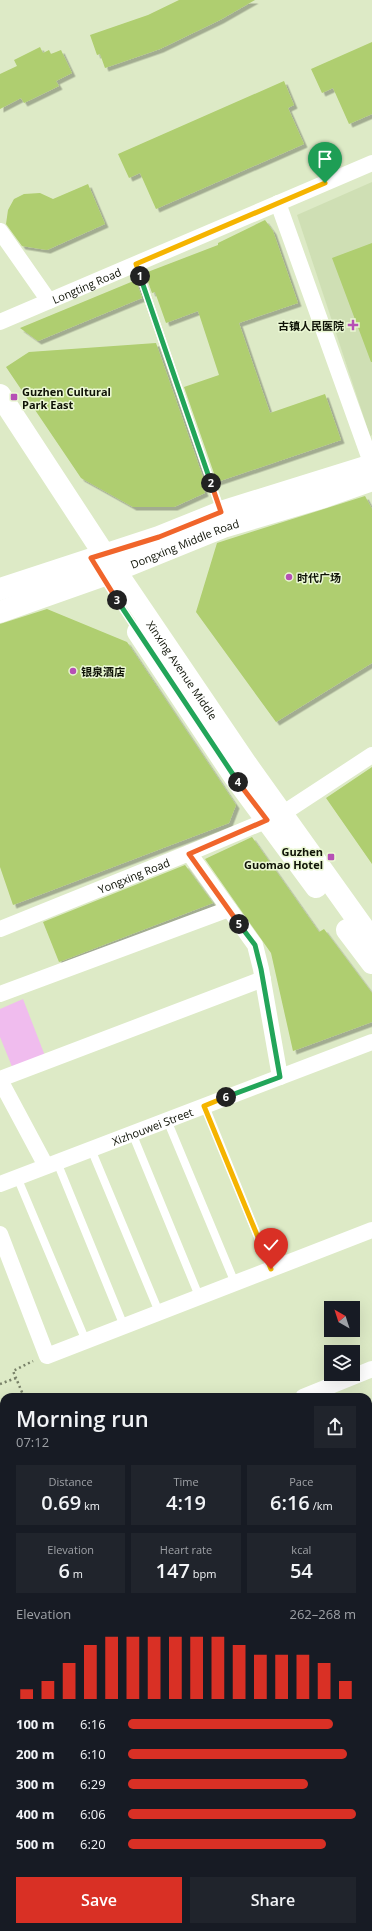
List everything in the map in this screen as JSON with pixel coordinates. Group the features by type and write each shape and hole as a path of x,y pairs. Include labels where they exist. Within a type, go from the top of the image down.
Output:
{"main road":[{"name":"Xinxing Avenue Middle","path":"0,395 35,461 103,565 234,776 274,817 372,940"},
{"name":"Xinxing Avenue Middle","path":"0,422 35,461"},
{"name":"Dongxing Middle Road","path":"0,612 103,565 159,537 221,512 372,465"},
{"name":"Dongxing Middle Road","path":"0,589 103,565 223,527 324,498 372,480"},
{"name":"Xinxing Avenue Middle","path":"274,817 372,963"}],"street":[{"name":"Longting Road","path":"0,322 372,162"},
{"path":"278,203 372,465"},
{"path":"0,231 49,301"},
{"name":"Yongxing Road","path":"1,926 189,854 274,817 372,755"},
{"path":"189,854 255,945 263,979 280,1077"},
{"path":"0,994 229,909"},
{"path":"51,1164 0,1080 263,979"},
{"name":"Xizhouwei Street","path":"0,1184 372,1042"},
{"path":"0,1234 47,1356 372,1230"},
{"path":"313,1393 372,1369"}],"lane":[{"path":"136,264 221,512"},
{"path":"204,1106 271,1269"},
{"path":"167,1120 235,1283"},
{"path":"132,1133 199,1296"},
{"path":"91,1149 159,1312"},
{"path":"51,1164 124,1326"},
{"path":"18,1177 86,1341"}],"path":[{"path":"22,1393 13,1371 47,1356"},
{"path":"0,1384 16,1378"}],"shaded area":[{"name":"古镇人民医院","path":"372,182 372,435 370,436 297,215"},
{"path":"23,999 47,1061 15,1074 0,1037 0,1009"}],"building":[{"path":"179,0 255,0 220,20 160,49 105,68 100,54 97,55 90,35 148,15"},
{"path":"372,42 372,114 349,124 333,88 322,93 311,69"},
{"path":"40,47 43,53 49,50 51,54 61,50 72,73 56,81 59,86 24,103 21,98 0,109 0,74 17,66 14,60"},
{"path":"284,81 294,105 288,108 304,144 156,209 140,173 129,178 118,154"},
{"path":"88,184 105,224 47,250 22,246 6,224 8,210 14,199 24,194 40,193 53,199"},
{"path":"265,220 273,231 298,303 239,323 253,364 270,413 325,394 341,440 217,482 184,387 219,375 198,311 166,323 155,292 152,293 145,273 218,245 218,243"},
{"name":"古镇人民医院","path":"372,243 372,362 371,362 332,258"},
{"path":"136,280 142,298 38,341 20,328"},
{"path":"156,343 206,486 203,487 205,493 174,507 133,507 81,478 6,367 29,352"},
{"name":"时代广场","path":"365,496 372,509 372,663 276,722 196,612 217,543"},
{"path":"47,609 127,642 236,805 229,823 13,905 0,867 0,624"},
{"path":"372,767 372,864 326,798"},
{"path":"252,837 319,932 324,929 372,993 372,1022 293,1051 271,953 205,859"},
{"path":"185,865 213,903 59,962 43,922"}],"place":[{"name":"古镇人民医院","path":"353,325"},
{"name":"Guzhen Cultural Park East","path":"14,397"},
{"name":"时代广场","path":"289,577"},
{"name":"银泉酒店","path":"73,671"},
{"name":"Guzhen Guomao Hotel","path":"331,857"}],"route":[{"path":"271,1269 204,1106 280,1077 261,969 255,945 189,854 267,820 234,776 91,558 159,537 221,512 136,264 325,183"}]}
